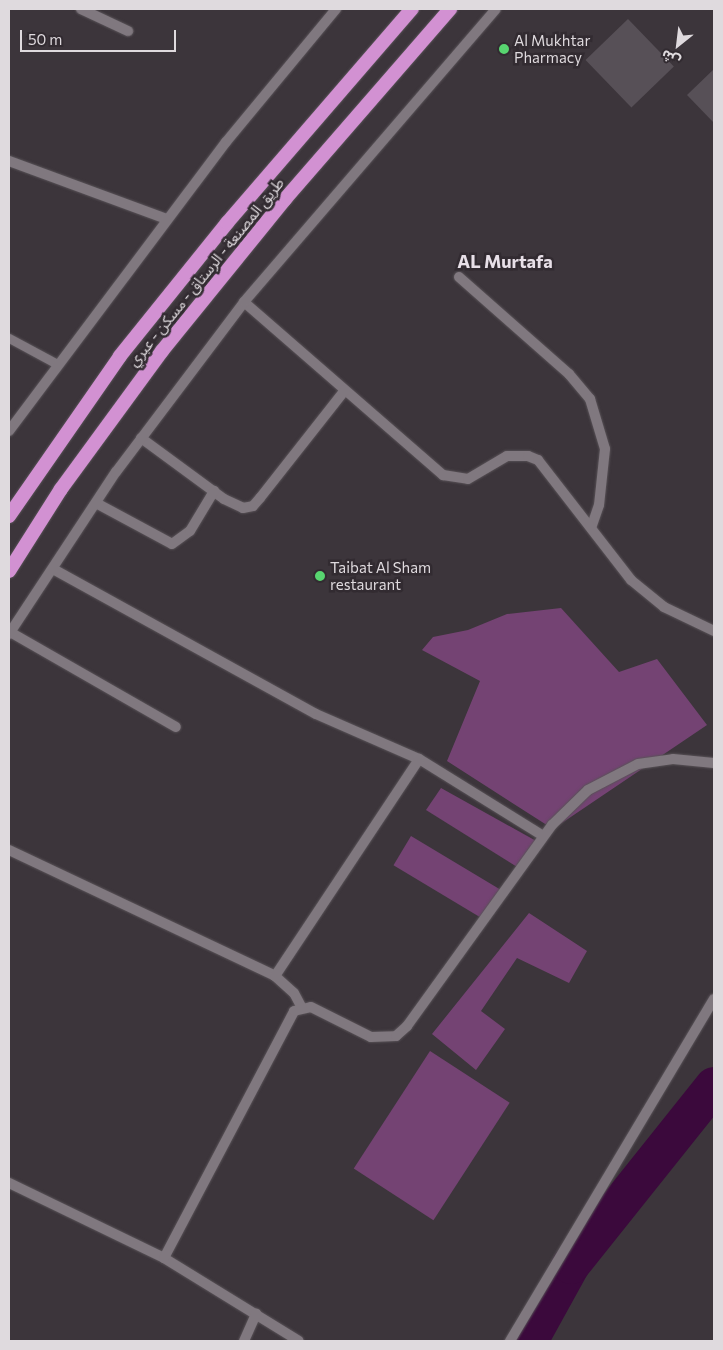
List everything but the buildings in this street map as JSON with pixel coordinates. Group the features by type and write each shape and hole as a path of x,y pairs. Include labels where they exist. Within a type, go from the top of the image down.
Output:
{"highway":[{"name":"طريق المصنعة - الرستاق - مسكن - عبري","path":"9,516 120,356 227,223 412,9"},
{"name":"طريق المصنعة - الرستاق - مسكن - عبري","path":"9,571 62,489 162,351 285,199 450,9"}],"street":[{"path":"81,9 128,31"},
{"path":"9,431 57,364 167,219 336,9"},
{"path":"176,727 10,633 141,438 244,302 496,9"},
{"path":"9,161 167,219"},
{"path":"459,277 569,374 590,399 604,449 599,506 591,528"},
{"path":"244,302 435,470 451,478 476,477 507,456 528,456 538,460 647,595 683,619 714,631"},
{"path":"141,438 214,492 243,508 253,506 345,390"},
{"path":"96,503 172,544 190,531 214,492"},
{"path":"53,569 316,714 419,759 543,836"},
{"path":"275,976 419,759"},
{"path":"164,1258 284,1025 294,1011 302,1008 319,1010 371,1037 388,1039 402,1032 543,836 588,790 620,770 657,760 714,763"},
{"path":"9,850 275,976 294,993 302,1008"},
{"path":"510,1341 714,998"},
{"path":"9,1183 164,1258 299,1341"},
{"path":"244,1341 256,1314"}],"lane":[{"path":"9,338 57,364"}],"shaded area":[{"path":"561,608 619,672 657,659 707,725 553,829 447,761 480,681 422,650 433,637 468,630 507,614"},
{"path":"441,788 538,842 522,870 426,810"},
{"path":"411,836 502,891 484,920 393,865"},
{"path":"529,913 587,951 569,983 517,958 481,1011 505,1029 476,1070 432,1034"},
{"path":"430,1051 510,1103 433,1220 354,1168"}],"waterway":[{"path":"529,1341 571,1265 714,1086"}],"place":[{"name":"Al Mukhtar Pharmacy","path":"504,49"},
{"name":"Taibat Al Sham restaurant","path":"320,576"}],"district":[{"name":"AL Murtafa","path":"505,261"}]}
